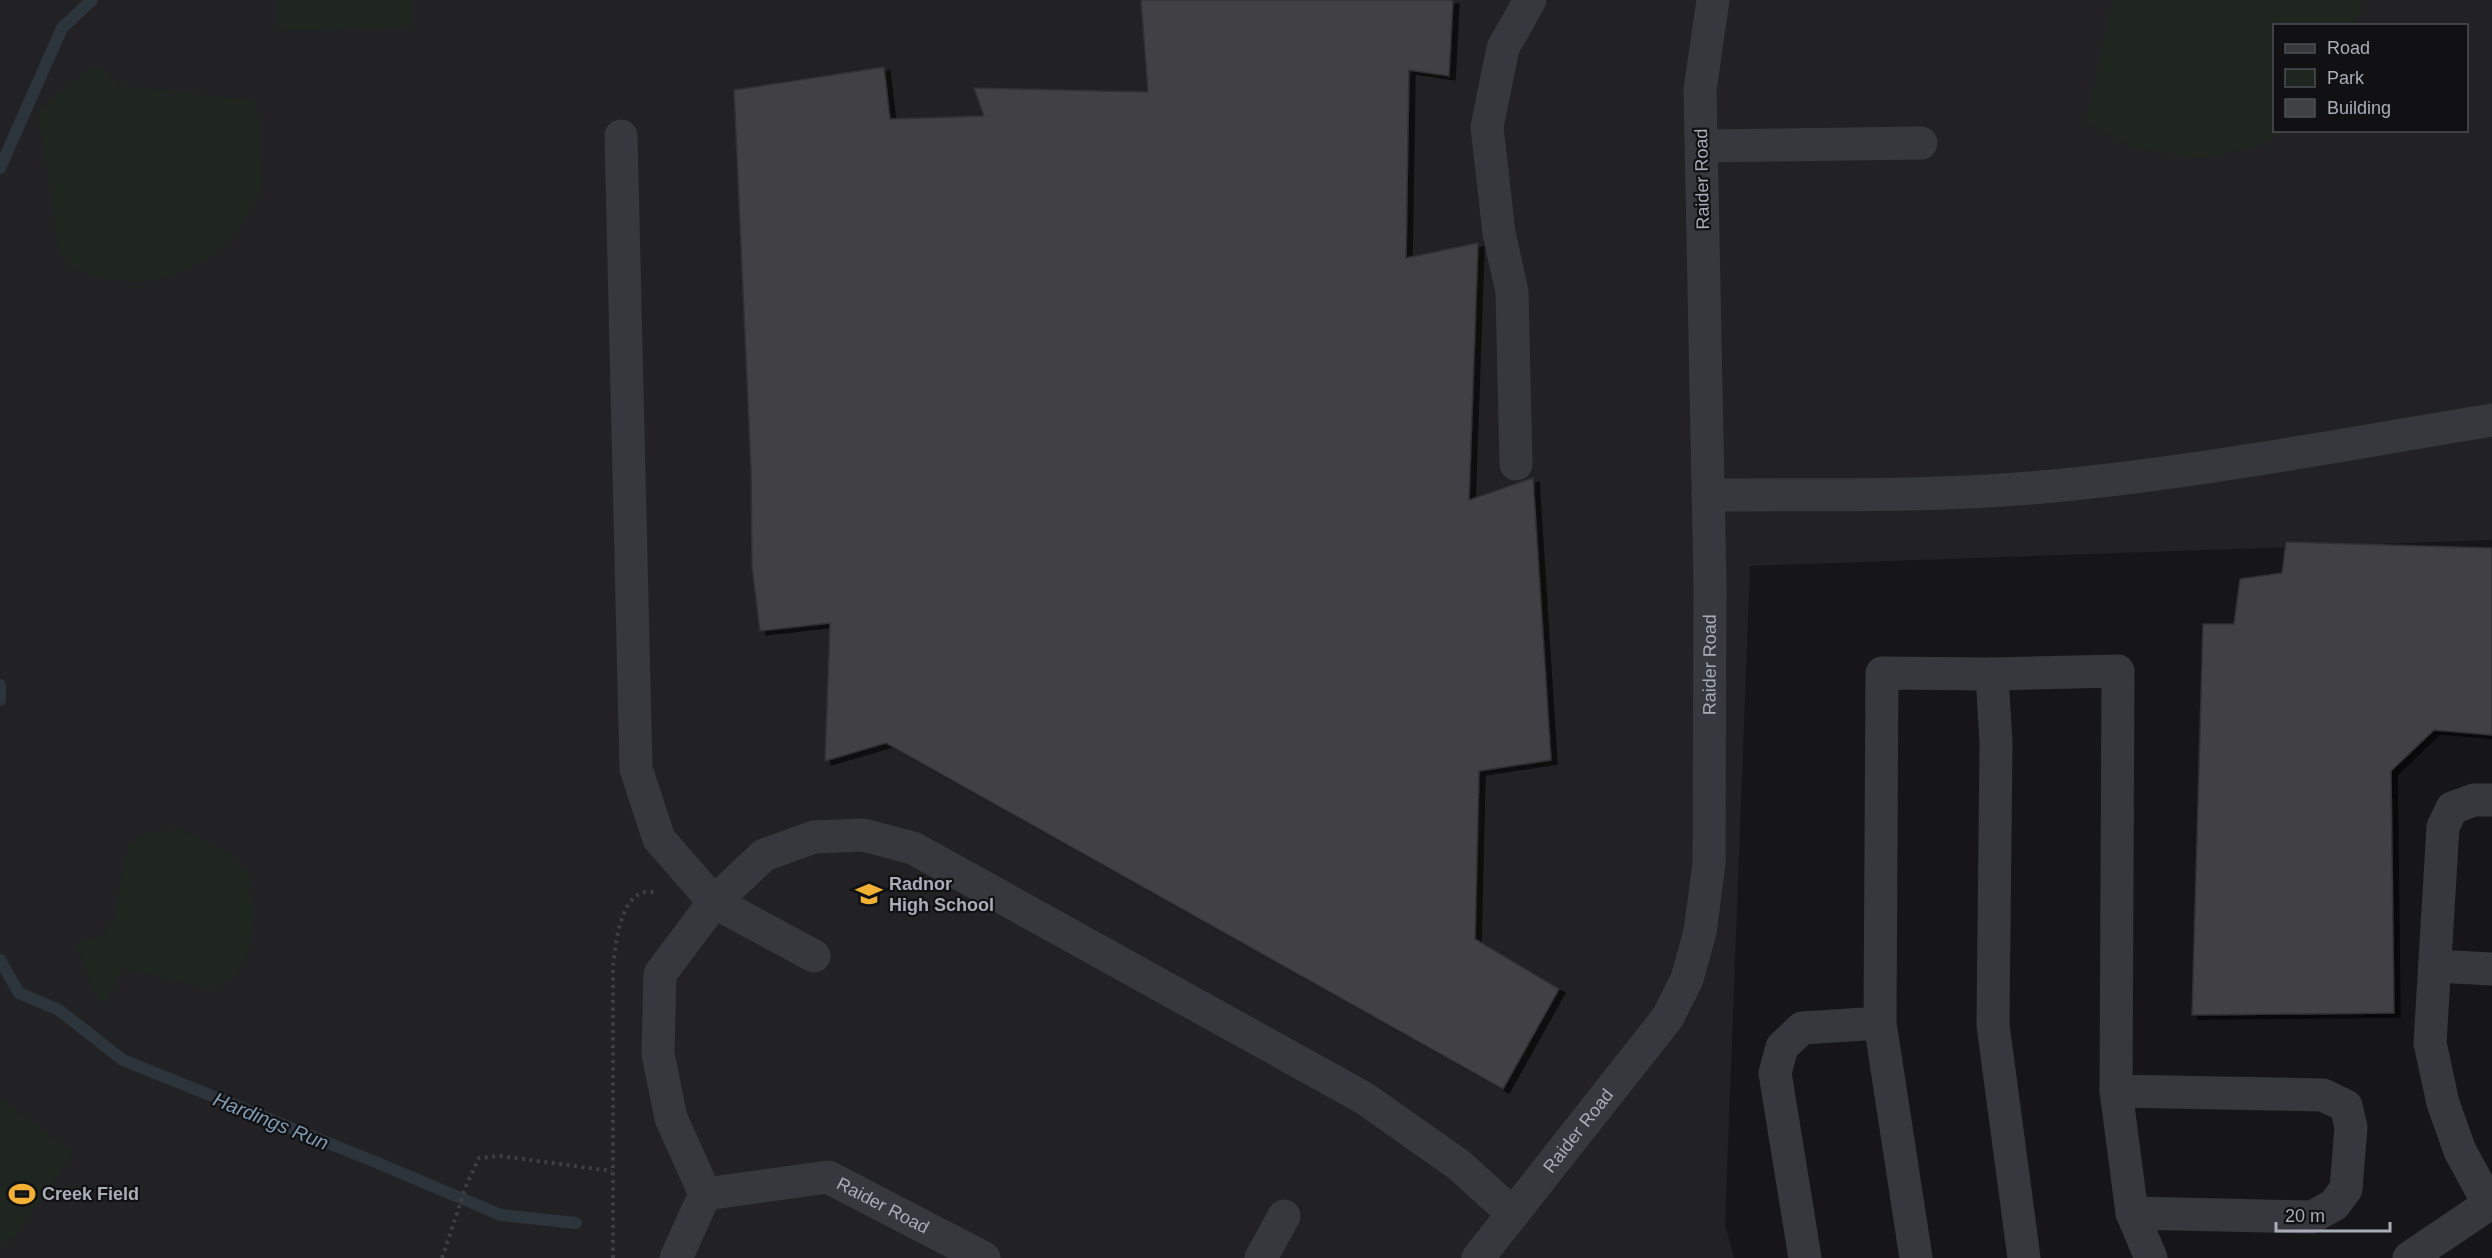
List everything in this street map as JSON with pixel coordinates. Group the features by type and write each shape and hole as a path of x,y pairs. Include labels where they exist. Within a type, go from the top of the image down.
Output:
{"lane":[{"path":"1516,464 1512,292 1499,233 1487,127 1503,48 1530,0"},
{"name":"Raider Road","path":"1478,1258 1668,1017 1687,980 1700,932 1709,863 1710,584 1701,90 1713,0"},
{"path":"621,136 636,770 659,839 714,902 814,956"},
{"path":"1702,146 1921,143"},
{"path":"1708,495 1927,495 2031,488 2167,473 2492,420"},
{"path":"1916,1258 1881,1023 1882,673 1992,674 2118,671 2116,1091 2132,1213 2151,1258"},
{"path":"1992,674 1996,743 1993,1025 2024,1258"},
{"path":"2409,1258 2491,1202 2460,1151 2443,1103 2430,1043 2443,827 2452,808 2474,800 2492,800"},
{"path":"676,1258 705,1194 671,1118 658,1054 660,974 714,902 764,855 814,837 863,835 913,848 1364,1098 1459,1165 1513,1214"},
{"path":"2436,966 2492,969"},
{"path":"1805,1258 1775,1073 1782,1047 1802,1028 1881,1023"},
{"path":"2116,1091 2323,1095 2346,1106 2351,1127 2346,1189 2334,1205 2312,1216 2132,1213"},
{"name":"Raider Road","path":"705,1194 828,1177 984,1258"},
{"path":"1260,1258 1284,1216"}],"path":[{"path":"613,1258 613,966 618,932 627,904 641,892 663,891"},
{"path":"442,1258 466,1186 479,1158 500,1155 612,1171"}],"shaded area":[{"name":"Radnor High School","path":"0,0 2492,0 2492,540 1750,566 1725,1224 1734,1258 0,1258"}],"green space":[{"path":"278,0 412,0 413,27 278,31"},
{"path":"2113,0 2359,0 2361,10 2355,24 2273,24 2273,132 2281,132 2264,145 2199,159 2134,148 2086,123"},
{"path":"93,66 104,68 118,85 255,100 260,135 262,188 241,228 212,257 181,272 150,282 114,281 77,271 60,255 38,109"},
{"path":"178,829 201,838 227,853 251,878 249,897 254,899 254,918 252,938 246,956 236,973 213,990 123,968 106,1004 98,1000 76,944 103,935 114,919 128,847 147,832"},
{"name":"Creek Field","path":"0,1099 73,1153 16,1235 0,1248"}],"building":[{"path":"1141,0 1453,0 1449,76 1409,70 1406,258 1478,243 1469,500 1533,478 1551,760 1479,771 1475,939 1559,989 1503,1089 886,743 825,761 830,623 760,631 752,567 751,469 734,90 884,67 890,119 984,116 974,88 1148,92"},
{"path":"2286,542 2492,548 2492,735 2434,730 2391,771 2394,1013 2192,1015 2203,624 2234,624 2240,579 2282,573"}],"waterway":[{"path":"0,168 62,28 92,0"},
{"name":"Hardings Run","path":"0,685 0,700"},
{"name":"Hardings Run","path":"0,960 19,993 59,1010 123,1060 501,1215 576,1223"}],"place":[{"name":"Radnor High School","path":"869,894"},
{"name":"Creek Field","path":"22,1194"}]}
